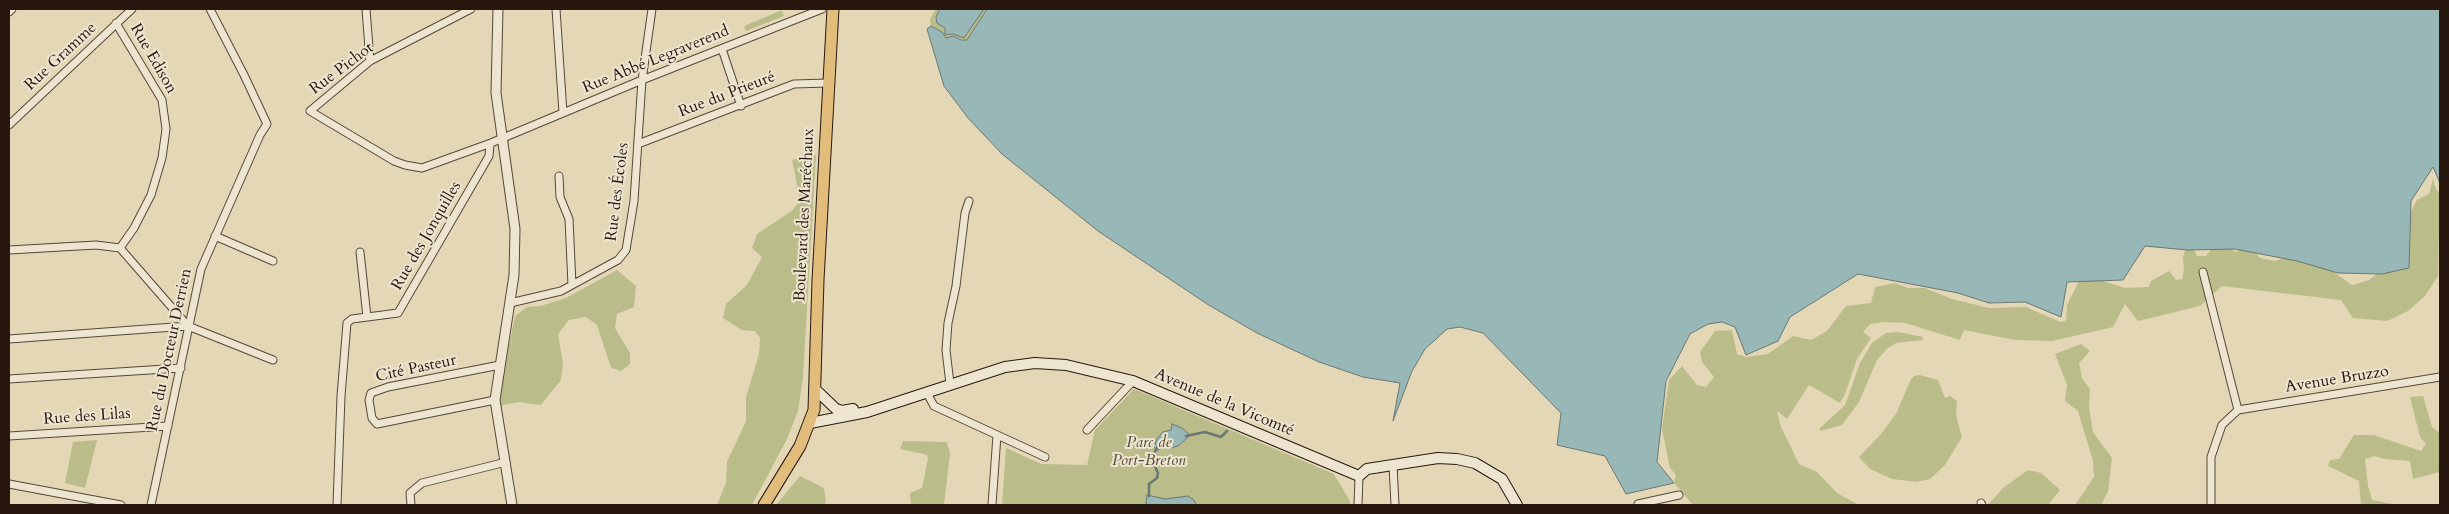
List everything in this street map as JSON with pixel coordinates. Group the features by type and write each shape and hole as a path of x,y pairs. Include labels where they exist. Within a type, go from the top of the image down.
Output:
{"main road":[{"name":"Boulevard des Maréchaux","path":"764,505 800,446 810,423 815,389 817,300 833,9"},
{"name":"Avenue de la Vicomté","path":"810,423 854,415 1005,367 1035,363 1083,368 1133,381 1359,476"},
{"name":"Avenue de la Vicomté","path":"815,389 836,409 842,411 880,402 898,402"},
{"path":"1359,476 1367,469 1438,458 1457,458 1475,463 1502,478 1517,505"}],"street":[{"path":"9,12 12,9"},
{"name":"Rue Gramme","path":"9,125 132,9"},
{"name":"Rue du Docteur Derrien","path":"152,505 201,268 260,135 267,124 210,9"},
{"path":"366,9 370,61"},
{"name":"Rue Pichot","path":"310,110 370,61 471,9"},
{"path":"498,9 496,93 516,229 514,275 495,400 512,505"},
{"path":"556,9 563,113"},
{"name":"Rue des Écoles","path":"510,303 550,295 572,285 618,260 626,250 634,201 642,80 652,9"},
{"name":"Rue Abbé Legraverend","path":"310,110 394,161 413,168 431,166 490,144 642,80 822,9"},
{"name":"Rue Edison","path":"116,23 162,100 166,129 162,158 151,195 134,228 120,248"},
{"path":"722,49 741,106"},
{"name":"Rue du Prieuré","path":"638,144 741,106 794,84 828,83"},
{"name":"Rue des Jonquilles","path":"337,505 345,329 352,319 398,313 489,156 490,144"},
{"path":"559,176 560,197 569,219 572,285"},
{"path":"950,384 946,350 948,323 969,202"},
{"path":"215,236 273,261"},
{"path":"9,250 96,245 120,248 188,326"},
{"path":"360,252 366,317"},
{"path":"2203,272 2238,410 2222,425 2212,457 2211,505"},
{"path":"9,339 188,326 274,360"},
{"name":"Cité Pasteur","path":"495,400 377,424 372,418 369,400 371,393 388,387 500,365"},
{"path":"9,379 180,368"},
{"name":"Avenue Bruzzo","path":"2238,410 2440,377"},
{"path":"1087,430 1133,381"},
{"path":"927,393 934,406 1045,457"},
{"name":"Rue des Lilas","path":"9,436 168,426"},
{"path":"992,505 997,435"},
{"path":"411,505 410,493 422,483 506,462"},
{"path":"1393,465 1396,505"},
{"path":"1358,505 1359,476"},
{"path":"9,484 122,505"},
{"path":"1639,505 1679,495"}],"green space":[{"path":"936,9 987,9 970,38 964,41 954,36 946,38 942,32 931,26 930,19"},
{"path":"782,11 784,16 746,31 744,28 746,25"},
{"path":"816,155 803,377 798,411 787,439 752,505 717,505 726,483 727,462 746,421 746,397 759,354 760,338 755,331 742,330 723,318 726,304 747,285 762,257 752,248 757,234 793,210 800,199 792,160"},
{"path":"2433,179 2436,189 2440,194 2438,276 2425,296 2408,311 2387,321 2353,318 2341,300 2222,286 2200,306 2138,321 2125,304 2113,327 2052,341 2015,340 1964,330 1960,340 1905,323 1884,322 1870,324 1863,332 1871,338 1857,359 1840,403 1809,385 1787,419 1777,411 1781,427 1799,464 1817,472 1837,493 1859,505 1693,505 1674,483 1676,475 1670,468 1662,429 1669,380 1682,366 1697,385 1706,387 1714,377 1702,362 1700,352 1715,331 1732,330 1737,354 1746,357 1768,354 1793,336 1811,340 1827,331 1846,306 1871,303 1875,287 1895,283 1908,288 1925,288 1952,299 1989,308 2026,307 2060,322 2066,321 2067,305 2081,277 2091,277 2125,288 2149,287 2151,281 2169,271 2176,280 2182,279 2184,270 2183,257 2186,247 2192,246 2197,256 2206,256 2213,247 2229,245 2235,252 2245,247 2253,249 2260,258 2276,261 2290,255 2321,263 2352,285 2369,280 2382,270 2417,200 2429,194"},
{"path":"617,270 636,286 634,307 617,314 615,328 630,353 630,364 621,371 611,368 597,325 586,317 569,320 558,334 563,363 561,380 541,405 518,402 499,406 499,394 515,316 527,307 541,306 566,298"},
{"path":"1898,332 1923,337 1923,340 1896,343 1887,349 1877,360 1859,402 1842,425 1820,431 1820,428 1845,405 1860,363 1872,343 1886,333"},
{"path":"2081,344 2090,351 2079,363 2082,378 2090,389 2089,408 2093,432 2112,458 2108,492 2101,505 2075,505 2094,477 2093,461 2078,411 2065,401 2067,385 2055,354"},
{"path":"1920,375 1938,380 1945,398 1950,396 1957,401 1956,415 1962,437 1945,465 1930,479 1917,482 1892,479 1870,469 1859,457 1881,434 1896,414 1910,381 1914,376"},
{"name":"Parc de Port-Breton","path":"1134,389 1334,474 1350,501 1350,505 1002,505 1006,448 1041,464 1087,465 1095,430"},
{"path":"2423,396 2432,427 2440,433 2440,472 2413,479 2410,461 2374,456 2365,459 2368,486 2372,500 2397,505 2361,505 2359,481 2328,466 2330,460 2339,459 2354,435 2374,435 2421,451 2426,444 2420,437 2410,397"},
{"path":"97,440 85,488 65,483 73,442"},
{"path":"903,441 947,442 950,453 944,505 911,505 910,493 922,488 928,459 927,455 900,449"},
{"path":"2028,470 2041,473 2060,490 2048,505 1988,505 2003,488"},
{"path":"800,476 824,488 826,502 824,505 776,505"}],"water":[{"path":"940,9 984,9 964,38 953,34 945,35 945,28 937,23 936,17"},
{"path":"987,9 2440,9 2440,183 2433,167 2411,201 2409,268 2382,274 2338,273 2297,261 2235,249 2187,250 2145,246 2123,280 2067,282 2061,317 2025,302 1989,303 1958,293 1858,274 1790,317 1778,341 1746,355 1735,327 1722,322 1708,324 1690,334 1666,381 1657,462 1674,483 1626,494 1605,456 1557,445 1561,413 1483,333 1460,327 1447,329 1425,349 1412,371 1393,421 1400,383 1363,377 1319,362 1257,333 1207,304 1098,231 1002,154 968,118 944,86 927,29 931,26 942,32 946,38 953,36 961,40 967,40"},
{"path":"1172,424 1182,428 1189,434 1188,437 1178,446 1170,448 1164,445 1157,451 1154,446 1157,439 1163,432 1171,430"},
{"path":"1147,495 1165,499 1188,496 1194,500 1196,505 1146,505"}],"waterway":[{"path":"1186,436 1205,432 1221,437 1227,431"},
{"path":"1149,496 1149,484 1157,478 1158,473 1153,462 1154,453 1158,446"}]}
